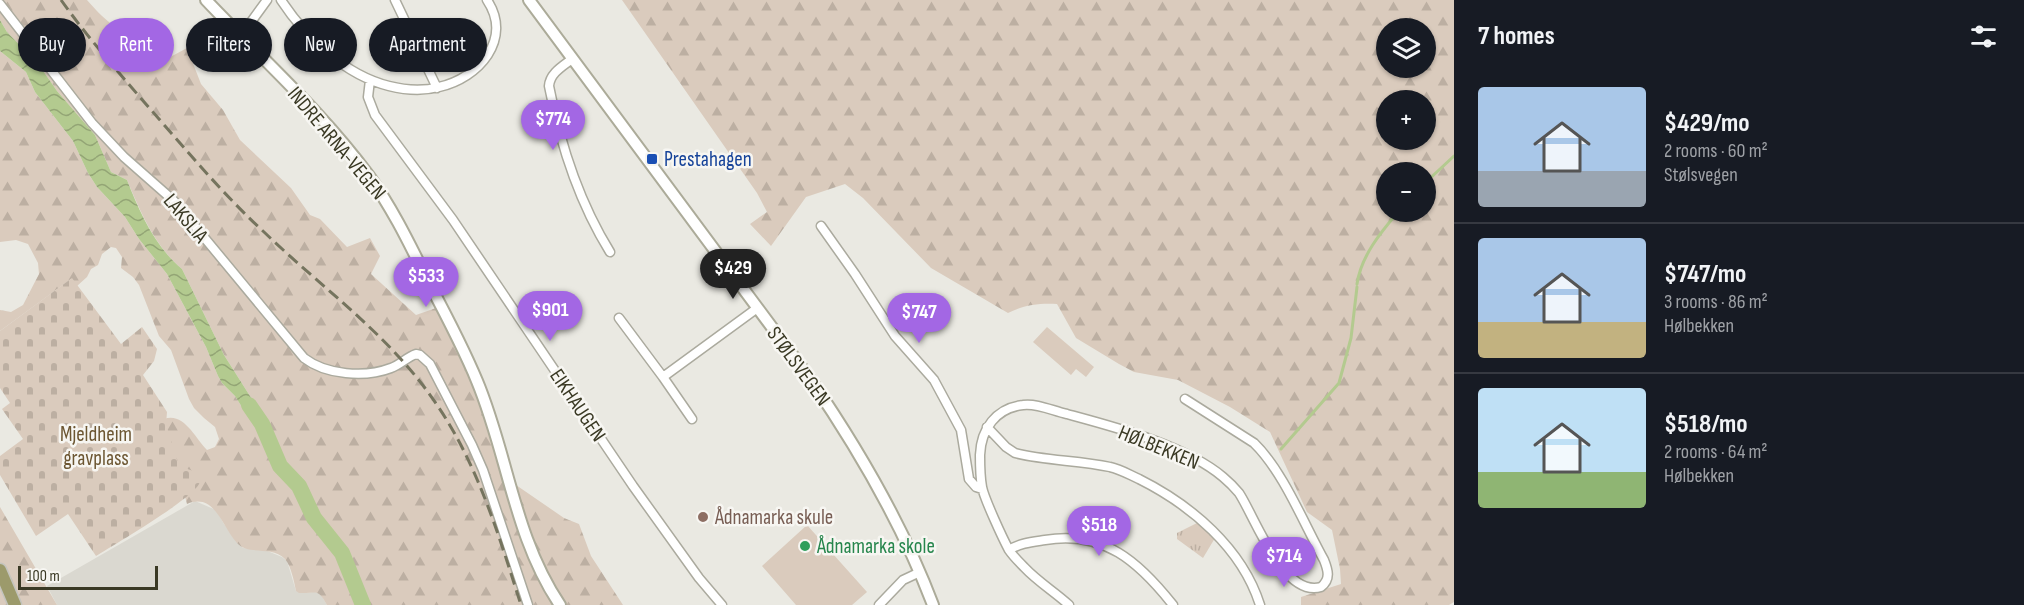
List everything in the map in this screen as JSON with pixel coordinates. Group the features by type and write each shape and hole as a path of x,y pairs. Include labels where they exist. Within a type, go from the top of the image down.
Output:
{"main road":[{"path":"0,570 15,605"}],"street":[{"name":"INDRE ARNA-VEGEN","path":"206,0 224,18"},
{"path":"254,18 267,0"},
{"path":"281,0 296,21 334,57 370,80 391,87 408,89 436,88 452,83 471,72 484,60 495,39 497,22 487,0"},
{"path":"395,0 436,88"},
{"name":"STØLSVEGEN","path":"530,0 756,309 811,380 838,420 886,504 920,572 933,605"},
{"name":"LAKSLIA","path":"0,4 92,123 124,157 174,201 304,358 320,368 342,372 387,370 416,354 430,364 472,445 493,497 528,605"},
{"path":"572,58 550,79 549,86 577,186 610,252"},
{"name":"INDRE ARNA-VEGEN","path":"272,68 340,141 388,206 468,358 494,426 525,536 543,577 560,605"},
{"name":"EIKHAUGEN","path":"370,80 368,98 385,129 447,212 636,491 699,578 722,605"},
{"path":"821,226 895,336 934,380 960,430 969,479 976,487 982,489"},
{"path":"663,377 756,309"},
{"path":"619,318 692,419"},
{"name":"HØLBEKKEN","path":"1185,399 1254,444 1265,456 1280,479 1327,567 1327,580 1321,587 1310,588 1289,575 1274,555 1239,493 1210,467 1182,452 1117,429 1033,405 1025,404 1007,409 997,414 987,427 1015,453 1111,467 1173,497 1198,517 1232,554 1252,586 1260,605"},
{"path":"987,427 980,448 982,489 1009,550 1033,576 1070,605"},
{"path":"1009,550 1021,544 1061,537 1095,542 1128,557 1156,584 1173,605"},
{"path":"879,605 903,580 920,572"}],"shaded area":[{"path":"195,501 216,510 243,548 265,550 282,557 287,561 296,591 307,593 316,591 320,593 327,605 57,605 47,586"}],"green space":[{"path":"0,0 87,0 104,18 98,18 98,72 174,72 174,55 186,49 186,72 196,72 201,84 223,110 240,140 291,188 310,215 320,219 347,247 370,238 380,256 371,274 416,315 436,308 477,391 503,476 564,518 579,524 591,556 623,605 327,605 318,594 296,591 291,570 280,555 242,547 211,507 197,502 187,504 164,419 177,419 183,423 207,450 215,447 219,439 215,427 194,408 189,399 171,350 159,336 139,285 121,268 122,257 116,248 111,247 102,254 98,265 91,269 87,277 77,286 71,279 0,331 0,310 11,312 23,305 39,274 38,263 28,244 16,240 0,242 0,51 18,66 18,72 26,72 35,92 73,141 97,187 125,217 167,274 206,347 222,383 235,396 250,420 262,411 255,404 224,355 182,269 172,260 149,228 127,180 111,172 95,135 44,72 86,72 86,18 18,18 18,43 0,20"},
{"path":"622,0 1454,0 1454,602 1449,605 1301,605 1301,597 1341,584 1340,569 1332,530 1307,512 1270,432 1230,407 1178,380 1134,372 1119,364 1076,338 1057,304 1032,305 1008,313 931,268 863,198 845,184 806,197 771,246 750,224 767,212 757,193"},
{"name":"Mjeldheim gravplass","path":"72,278 121,344 142,327 157,349 154,361 143,375 167,412 166,425 179,466 195,473 200,481 196,488 171,508 96,556 68,514 36,536 0,475 0,456 23,439 2,409 10,403 0,388 0,331"},
{"path":"1047,327 1094,367 1086,377 1076,369 1071,375 1033,342"},
{"path":"0,507 57,605 0,605"},
{"path":"1199,522 1215,538 1203,558 1177,539 1177,533"},
{"name":"Ådnamarka skole","path":"807,525 867,592 852,605 796,605 762,566"}],"water":[{"path":"0,20 18,43 18,66 0,51"},
{"path":"26,72 44,72 95,135 111,172 127,180 149,228 172,260 182,269 224,355 255,404 262,411 265,421 257,425 250,420 235,396 222,383 206,347 167,274 125,217 97,187 73,141 35,92"}],"waterway":[{"path":"1436,173 1454,156"},
{"path":"1357,284 1367,254 1390,222"},
{"path":"1281,449 1339,383 1351,338 1357,287"},
{"path":"249,405 262,424 280,466 299,486 314,518 342,553 363,605"}],"railway":[{"path":"61,0 109,61 223,191 286,253 378,335 419,380 451,428 476,476 496,527 521,605"}],"place":[{"name":"Prestahagen","path":"652,159"},
{"name":"Ådnamarka skule","path":"703,517"},
{"name":"Ådnamarka skole","path":"805,546"}]}
